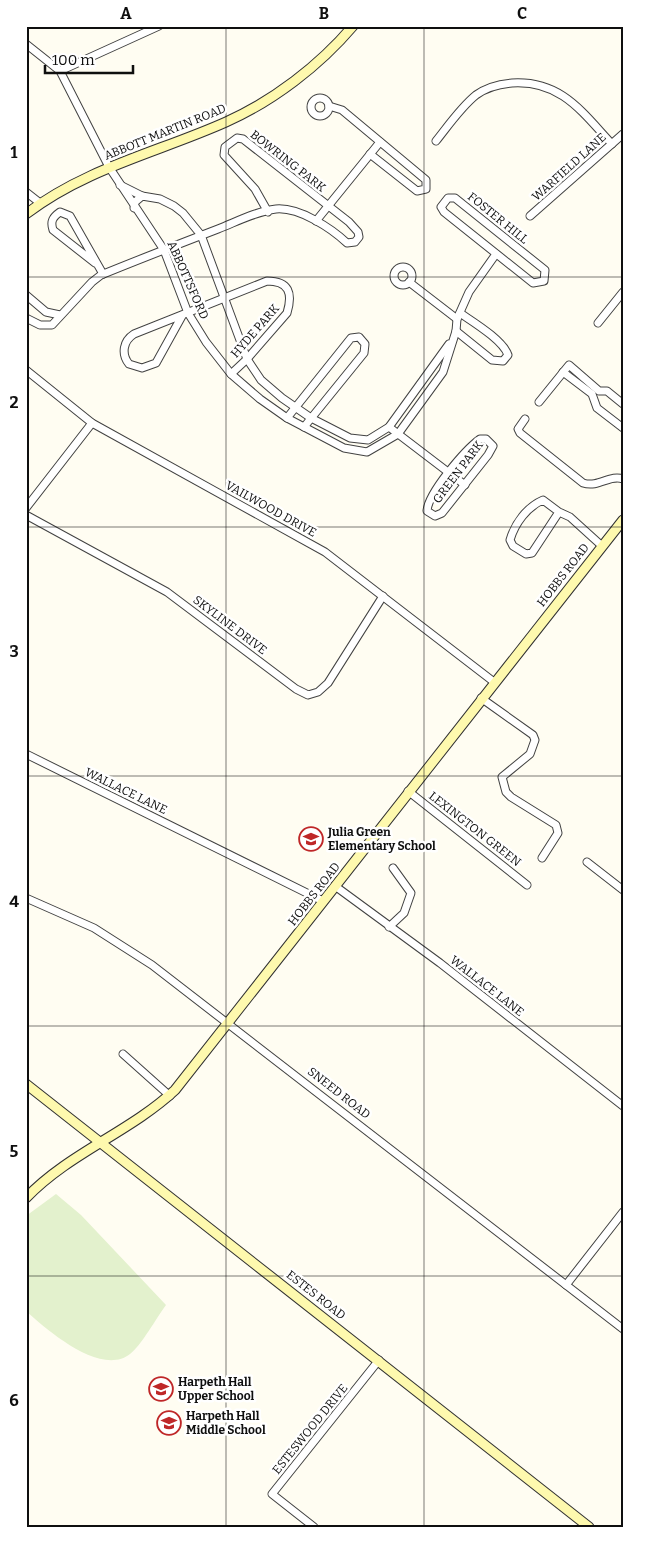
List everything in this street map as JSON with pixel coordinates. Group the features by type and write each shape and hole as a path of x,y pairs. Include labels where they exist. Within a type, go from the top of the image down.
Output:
{"main road":[{"name":"ABBOTT MARTIN ROAD","path":"26,214 65,188 109,168 227,122 306,72 353,26"},
{"name":"HOBBS ROAD","path":"26,1198 58,1170 158,1106 170,1096 230,1023 408,791 623,520"},
{"name":"ESTES ROAD","path":"26,1084 590,1527"}],"street":[{"path":"26,44 60,71 160,26"},
{"name":"ABBOTTSFORD","path":"60,71 109,168 134,208 164,250 185,315 231,374 286,418 344,448 366,452 398,434 443,372 456,332 459,316 470,292 496,254"},
{"path":"436,141 476,95 491,86 532,83 555,90 572,101 612,144"},
{"path":"329,106 342,110 426,180 426,188 417,192 370,154"},
{"name":"WARFIELD LANE","path":"530,216 623,134"},
{"name":"BOWRING PARK","path":"40,325 52,325 92,282 103,274 201,235 277,209 305,214 334,231 347,243 354,242 359,237 358,232 349,222 243,139 237,138 225,147 224,156 255,189 268,212"},
{"name":"BOWRING PARK","path":"316,222 380,142"},
{"name":"ABBOTTSFORD","path":"119,185 142,196 160,199 183,213 201,235 247,359 261,380 311,418 350,438 368,440 389,427 441,358 456,332"},
{"path":"26,192 40,203"},
{"path":"134,208 135,202 142,196"},
{"name":"FOSTER HILL","path":"455,198 545,270 544,281 533,283 496,254 444,212 441,207 444,200 455,198"},
{"path":"95,262 53,230 51,225 54,216 60,212 70,216 103,274"},
{"name":"HYDE PARK","path":"185,315 156,363 142,368 129,364 124,350 130,336 268,281 279,281 289,291 290,304 288,313 231,374"},
{"path":"409,282 459,316 487,332 507,351 508,355 503,361 492,360 456,332"},
{"path":"598,324 623,292"},
{"path":"26,295 46,312 60,315"},
{"path":"26,318 40,325 46,312"},
{"path":"286,418 345,344 351,338 359,337 365,344 364,353 304,427"},
{"path":"539,402 568,366 599,391 607,391 623,404"},
{"name":"VAILWOOD DRIVE","path":"26,370 92,423 325,552 494,682"},
{"path":"563,372 592,394 598,408 623,428"},
{"path":"593,398 599,391"},
{"path":"525,419 518,429 520,434 583,483 592,486 614,479 623,480"},
{"path":"26,508 92,423"},
{"path":"389,427 465,485"},
{"name":"GREEN PARK","path":"480,439 490,442 493,446 442,513 435,516 427,511 427,504 449,473 480,439"},
{"path":"559,512 532,552 526,554 514,546 510,540 522,517 535,503 543,500 559,512 570,517 602,546"},
{"name":"SKYLINE DRIVE","path":"26,515 167,592 296,689 308,695 318,692 328,683 383,596"},
{"path":"482,698 532,735 535,740 530,754 502,777 506,792 511,797 556,825 558,833 542,858"},
{"name":"WALLACE LANE","path":"26,754 324,901"},
{"name":"LEXINGTON GREEN","path":"408,791 527,885"},
{"path":"587,862 623,890"},
{"path":"389,927 404,913 411,893 393,868"},
{"name":"WALLACE LANE","path":"335,886 440,963 623,1106"},
{"name":"SNEED ROAD","path":"26,898 113,939 152,965 230,1023 623,1329"},
{"path":"123,1054 170,1096"},
{"path":"566,1285 623,1212"},
{"name":"ESTESWOOD DRIVE","path":"314,1527 272,1494 379,1360"}],"green space":[{"path":"56,1194 81,1215 166,1305 134,1350 118,1360 104,1360 90,1356 60,1339 26,1311 26,1216"}],"place":[{"name":"Julia Green Elementary School","path":"311,839"},
{"name":"Harpeth Hall Upper School","path":"161,1389"},
{"name":"Harpeth Hall Middle School","path":"169,1423"}]}
